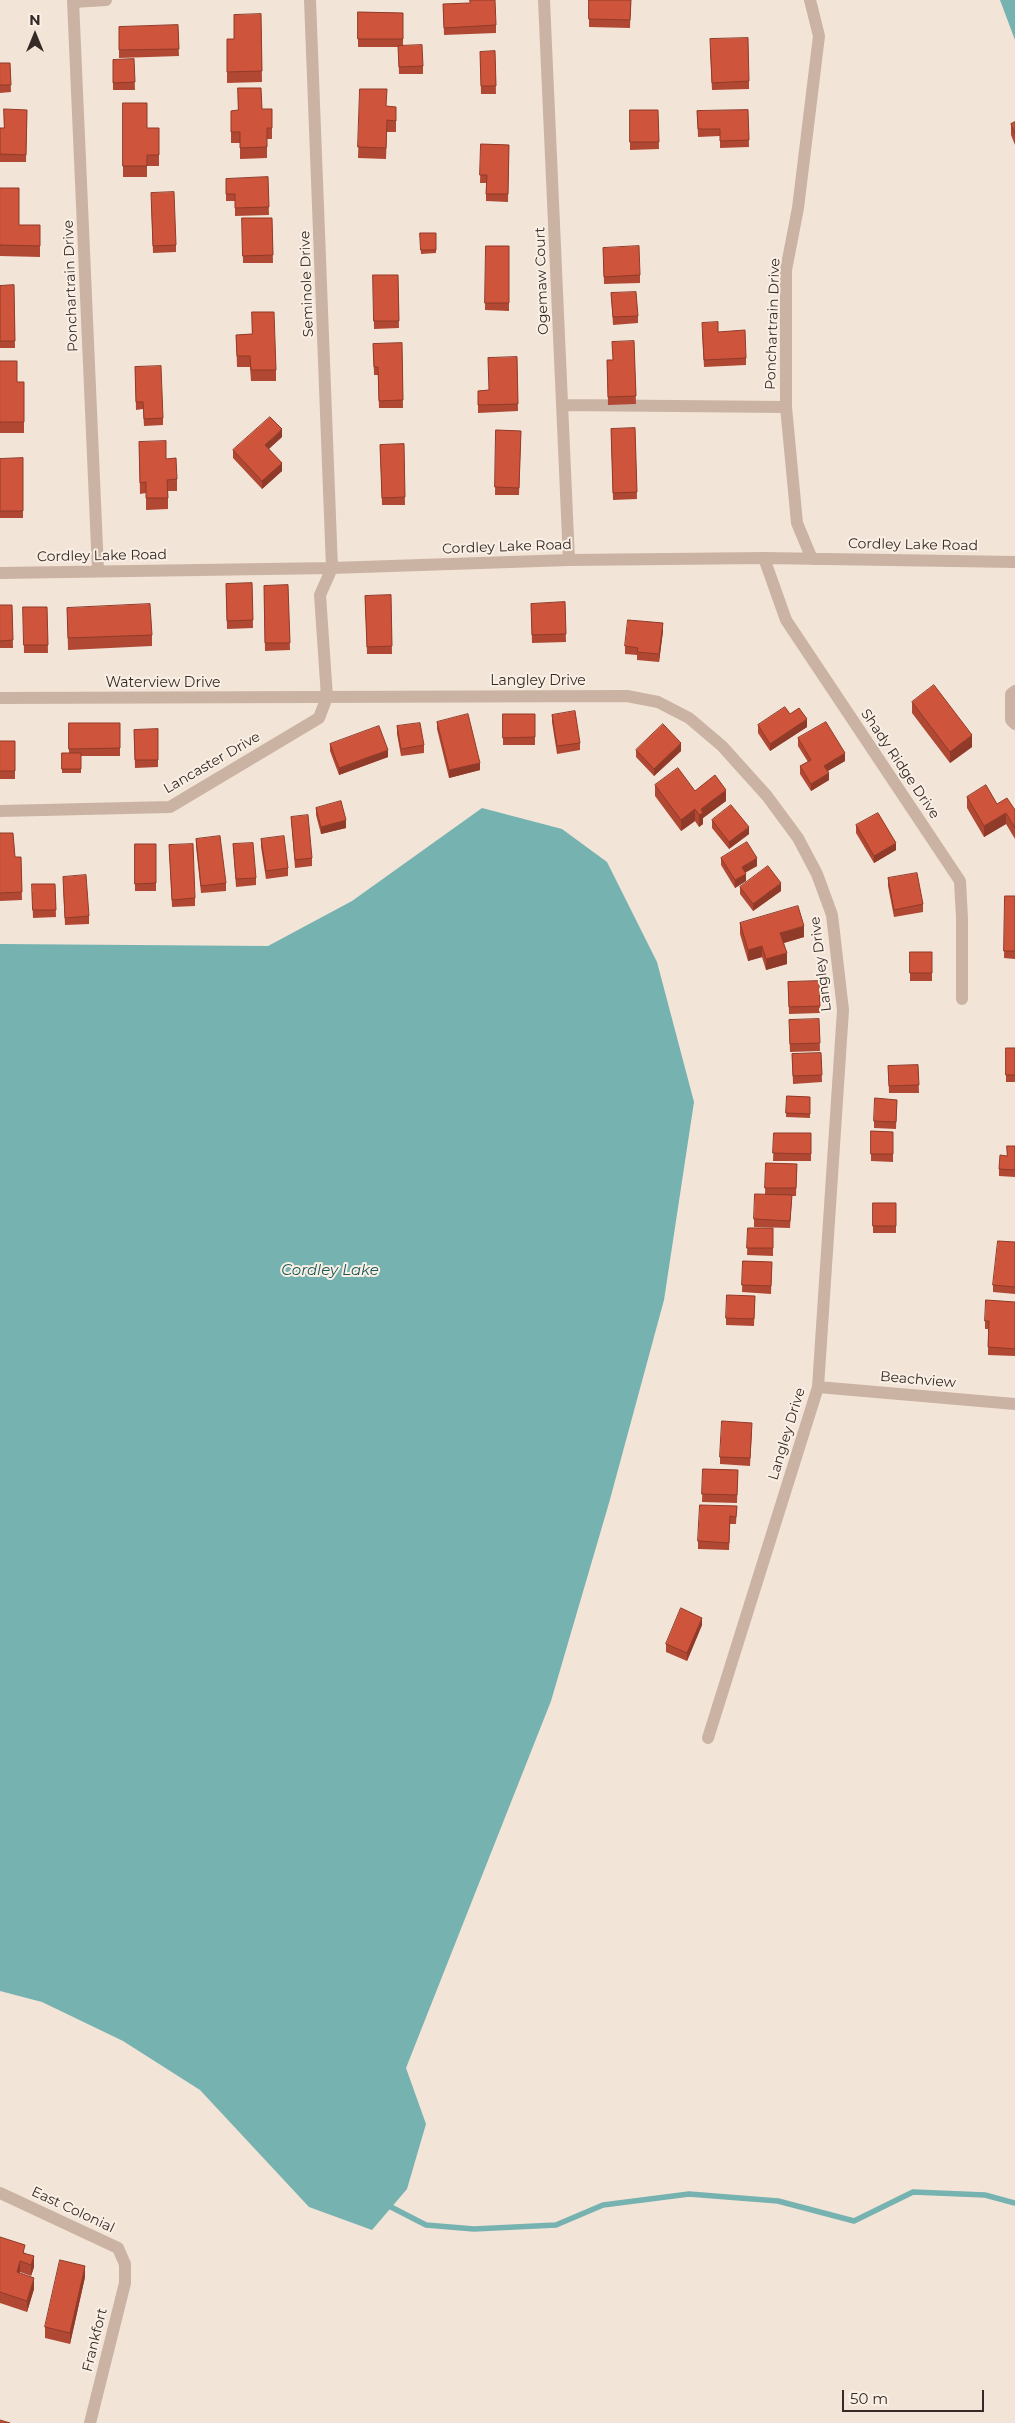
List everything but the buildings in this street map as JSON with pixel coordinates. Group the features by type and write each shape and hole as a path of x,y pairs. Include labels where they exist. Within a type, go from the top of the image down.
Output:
{"street":[{"path":"73,1 106,0"},
{"name":"Seminole Drive","path":"310,0 332,568"},
{"name":"Ogemaw Court","path":"544,0 569,560"},
{"name":"Ponchartrain Drive","path":"810,0 819,36 798,208 786,270 786,407 797,523 812,559"},
{"name":"Ponchartrain Drive","path":"73,1 98,570"},
{"path":"563,405 786,407"},
{"name":"Cordley Lake Road","path":"0,573 98,570 332,568 569,560 764,558 1015,562"},
{"name":"Shady Ridge Drive","path":"764,558 786,620 960,880 962,999"},
{"path":"327,697 320,595 332,568"},
{"path":"1015,691 1011,694 1010,720 1015,724"},
{"name":"Langley Drive","path":"327,697 627,696 658,702 690,718 722,746 767,796 798,838 817,874 832,915 843,1010 818,1387 708,1738"},
{"name":"Waterview Drive","path":"0,698 327,697"},
{"name":"Lancaster Drive","path":"0,811 170,807 319,718 327,697"},
{"name":"Beachview","path":"818,1387 1015,1404"},
{"name":"East Colonial","path":"0,2193 118,2248 124,2264"},
{"name":"Frankfort","path":"90,2423 125,2283 124,2264"}],"water":[{"path":"1000,0 1015,0 1015,40"},
{"name":"Cordley Lake","path":"482,808 562,829 607,862 657,962 694,1102 664,1300 609,1503 551,1701 406,2068 426,2124 407,2189 372,2230 309,2207 200,2090 123,2041 42,2002 0,1991 0,944 268,946 352,901"}],"waterway":[{"path":"391,2207 426,2225 474,2229 556,2225 603,2205 689,2194 778,2201 854,2221 913,2192 985,2195 1015,2203"}]}
